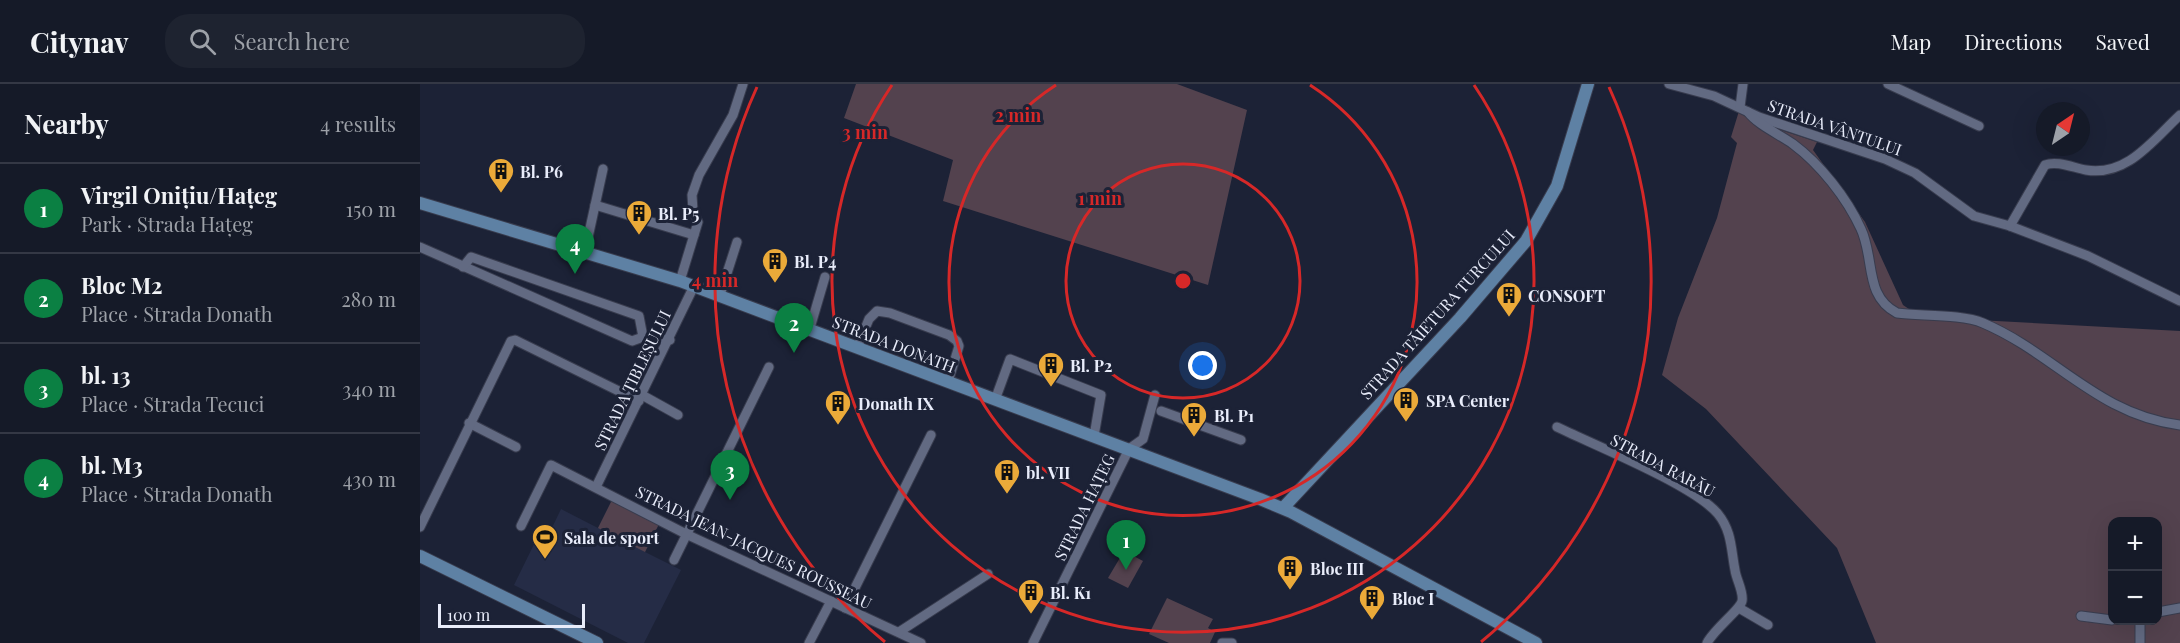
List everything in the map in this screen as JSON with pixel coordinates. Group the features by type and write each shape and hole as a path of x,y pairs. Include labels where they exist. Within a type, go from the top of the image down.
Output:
{"main road":[{"name":"STRADA TĂIETURA TURCULUI","path":"1283,508 1460,318 1526,241 1557,186 1588,84"},
{"name":"STRADA DONATH","path":"420,203 680,281 1129,448 1283,508 1536,643"},
{"path":"420,556 597,643"}],"street":[{"path":"680,281 698,222 693,211 692,195 699,175 733,115 744,84"},
{"name":"STRADA VÂNTULUI","path":"1670,84 1714,96 1744,110 1902,166 1974,216 2010,226 2088,256 2180,301"},
{"path":"1743,84 1744,110 1804,152 1850,209 1866,242 1876,295 1886,308 1897,313 1981,321 2061,369 2100,398 2121,408 2180,425"},
{"path":"1888,84 1979,126"},
{"path":"2010,226 2045,165 2053,163 2089,171 2120,168 2131,161 2180,115"},
{"path":"585,251 603,170"},
{"path":"595,205 694,235"},
{"path":"720,296 737,242"},
{"path":"420,247 632,341 643,337 670,339"},
{"path":"463,267 471,257 639,316 643,337"},
{"path":"810,328 825,277"},
{"name":"STRADA ȚIBLEȘULUI","path":"596,487 694,286"},
{"path":"858,348 869,319 877,310 950,335 959,346 948,382"},
{"path":"420,527 511,341 515,340 678,416"},
{"path":"995,400 1010,359 1101,395 1094,436"},
{"path":"674,560 769,367"},
{"name":"STRADA HAȚEG","path":"1033,643 1093,526 1129,448 1143,439 1155,395"},
{"path":"1161,411 1241,440"},
{"path":"469,423 516,447"},
{"name":"STRADA RARĂU","path":"1557,427 1666,480 1708,504 1718,514 1731,538 1737,579 1743,597 1739,608"},
{"path":"845,608 931,435"},
{"name":"STRADA JEAN-JACQUES ROUSSEAU","path":"521,526 551,465 688,535 899,632"},
{"path":"899,632 988,574"},
{"path":"809,643 831,601"},
{"path":"1707,643 1717,627 1739,608 1768,625"},
{"path":"2162,611 2180,608"},
{"path":"2080,616 2108,620"},
{"path":"2140,625 2140,643"},
{"path":"899,632 921,643"},
{"path":"1222,643 1232,643"}],"shaded area":[{"path":"856,84 1177,84 1247,110 1208,285 943,201 953,160 844,118"},
{"path":"1739,111 1757,122 1817,142 1813,150 1865,222 1903,305 1921,317 2180,331 2180,643 1876,643 1837,548 1706,409 1662,375 1678,318 1717,218 1737,143 1731,137"},
{"path":"612,500 659,524 645,552 681,570 644,643 628,643 514,585 541,530 549,534 561,509 598,528"},
{"path":"612,500 659,524 645,552 598,528"},
{"path":"1124,551 1143,561 1128,588 1108,578"},
{"path":"1167,598 1213,619 1208,628 1215,632 1210,643 1169,643 1149,634"}],"place":[{"name":"Bl. P6","path":"501,194"},
{"name":"Bl. P5","path":"639,236"},
{"name":"bl. M3","path":"575,274"},
{"name":"Bl. P4","path":"775,284"},
{"name":"CONSOFT","path":"1509,318"},
{"name":"Bloc M2","path":"794,353"},
{"name":"Bl. P2","path":"1051,388"},
{"name":"SPA Center","path":"1406,423"},
{"name":"Donath IX","path":"838,426"},
{"name":"Bl. P1","path":"1194,438"},
{"name":"bl. VII","path":"1007,495"},
{"name":"bl. 13","path":"730,500"},
{"name":"Sala de sport","path":"545,560"},
{"name":"Virgil Onițiu/Hațeg","path":"1126,570"},
{"name":"Bloc III","path":"1290,591"},
{"name":"Bl. K1","path":"1031,615"},
{"name":"Bloc I","path":"1372,621"}]}
